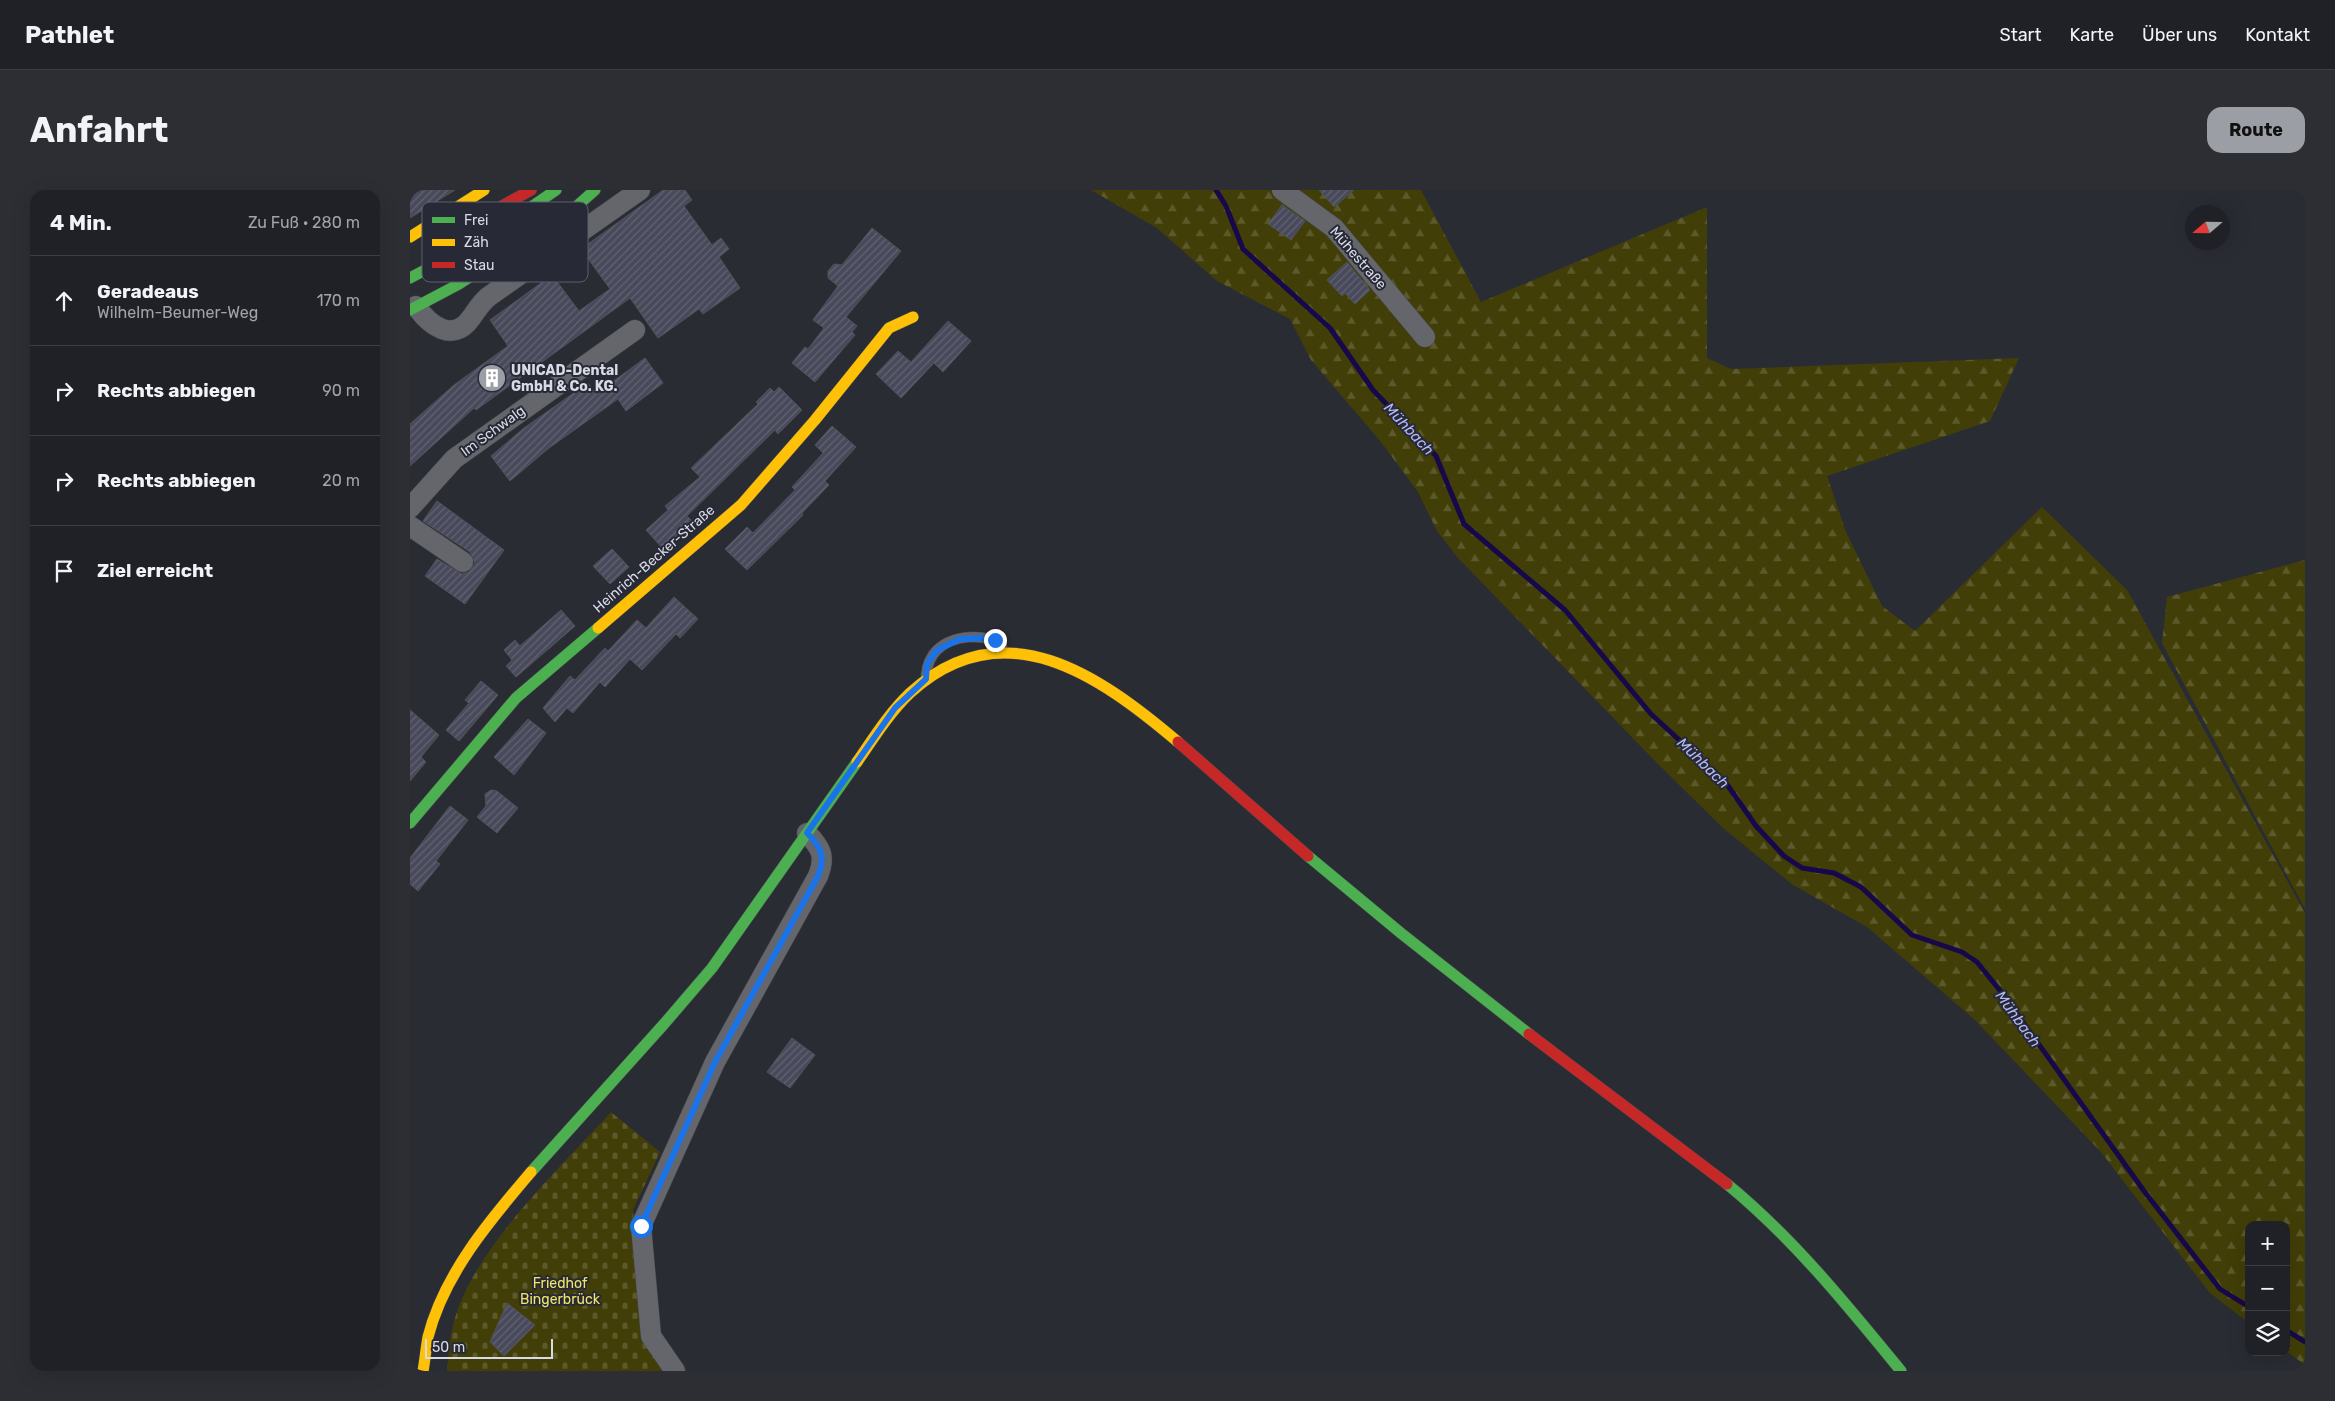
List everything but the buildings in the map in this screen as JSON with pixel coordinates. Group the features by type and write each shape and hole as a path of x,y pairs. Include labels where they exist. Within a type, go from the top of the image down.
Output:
{"main road":[{"path":"465,202 484,190"},
{"path":"509,202 531,190"},
{"path":"541,202 556,190"},
{"path":"582,202 595,190"},
{"path":"410,237 422,229"},
{"path":"410,277 422,268"},
{"path":"410,277 422,271"},
{"path":"413,308 462,282"},
{"name":"Heinrich-Becker-Straße","path":"410,823 516,698 741,505 815,420 889,328 913,317"},
{"path":"423,1371 426,1349 437,1314 470,1251 487,1226 522,1182 698,986 730,944 895,708 926,679 961,660 986,654 1008,652 1037,655 1064,664 1129,703 1369,908 1454,976 1726,1182 1802,1254 1901,1371"}],"street":[{"path":"588,227 640,190"},
{"name":"Mühestraße","path":"1282,190 1334,228 1425,337"},
{"path":"413,308 436,328 447,332 461,329 471,319 478,305 509,282"},
{"name":"Im Schwalg","path":"410,508 454,459 635,330"},
{"path":"410,526 463,562"},
{"path":"675,1371 651,1336 641,1226 715,1062 818,876 823,861 821,850 807,833"}],"lane":[{"path":"926,679 927,664 937,650 960,639 981,638 995,640 1008,652"}],"green space":[{"path":"1091,190 1421,190 1481,302 1707,207 1707,358 1731,369 2019,358 1990,421 1827,476 1846,532 1882,606 1915,631 2042,507 2127,590 2305,913 2305,1365 2290,1354 2290,1221 2245,1221 2245,1320 2210,1293 2100,1151 1975,1020 1867,927 1793,885 1723,828 1657,763 1458,558 1437,531 1418,492 1381,442 1311,360 1290,319 1217,281 1157,228"},
{"path":"2305,560 2305,909 2162,643 2167,597"},
{"name":"Friedhof Bingerbrück","path":"611,1112 660,1152 633,1210 646,1344 666,1371 447,1371 452,1328 464,1295 479,1267 498,1238 520,1211"}],"waterway":[{"name":"Mühbach","path":"1216,190 1226,206 1243,249 1330,328 1373,390 1436,456 1464,524 1565,610 1651,714 1726,783 1756,826 1784,856 1802,868 1834,873 1861,887 1912,935 1962,952 1977,962 2002,993 2144,1191 2220,1289 2245,1305"},
{"name":"Mühbach","path":"2290,1333 2305,1342"}],"traffic: fast":[{"path":"538,202 556,190"},
{"path":"582,202 595,190"},
{"path":"410,278 422,272"},
{"path":"410,310 462,282"},
{"path":"410,823 516,698 598,628"},
{"path":"531,1172 712,968 857,762"},
{"path":"1308,856 1402,934 1529,1034"},
{"path":"1727,1184 1797,1249 1840,1297 1901,1371"}],"traffic: slow":[{"path":"465,202 484,190"},
{"path":"410,237 422,229"},
{"path":"598,628 741,505 815,420 889,328 913,317"},
{"path":"857,762 888,718 910,693 945,668 981,655 1016,653 1050,661 1084,675 1116,694 1178,742"},
{"path":"423,1371 428,1337 445,1291 470,1249 531,1172"}],"traffic: jam":[{"path":"509,202 531,190"},
{"path":"1178,742 1308,856"},
{"path":"1529,1034 1727,1184"}],"place":[{"name":"UNICAD-Dental GmbH & Co. KG.","path":"492,378"}],"route":[{"path":"641,1226 667,1164 715,1062 822,867 821,850 807,833 895,708 926,679 927,664 937,650 960,639 981,638 995,640"}]}
